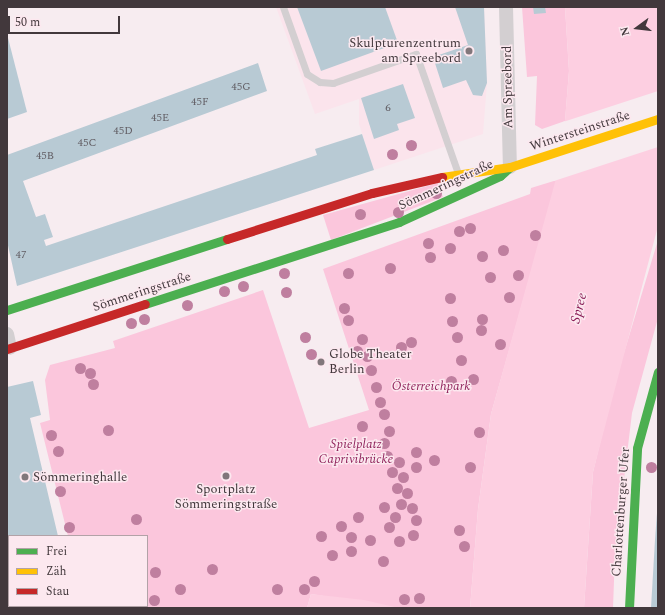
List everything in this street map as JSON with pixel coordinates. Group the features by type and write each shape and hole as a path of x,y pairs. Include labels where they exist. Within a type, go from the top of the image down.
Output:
{"street":[{"name":"Am Spreebord","path":"506,7 510,167"},
{"name":"Wintersteinstraße","path":"510,167 658,119"},
{"name":"Sömmeringstraße","path":"7,310 372,193 458,173 510,167"},
{"name":"Sömmeringstraße","path":"9,349 399,222 500,176 510,167"},
{"path":"7,334 9,349"},
{"name":"Charlottenburger Ufer","path":"629,608 637,448 658,372"}],"lane":[{"path":"283,7 307,74 320,82 333,83 416,54 458,173"}],"shaded area":[{"path":"276,7 484,7 487,83 483,134 374,170 359,124 359,99 315,114"}],"green space":[{"path":"522,7 565,7 569,71 565,121 542,129 535,125 537,76 527,77"},
{"path":"557,180 491,414 478,509 470,608 399,608 311,594 307,608 145,608 148,607 148,535 68,535 40,423 50,420 45,380 50,365 115,348 113,341 263,290 309,428 369,410 323,269 530,194 531,188"},
{"path":"438,183 443,197 331,240 323,215"},
{"path":"658,240 658,318 632,413 615,554 613,608 584,608 593,472 614,386"}],"water":[{"name":"Spree","path":"565,7 658,7 658,226 593,472 584,608 470,608 478,509 491,414 562,157 569,71"},
{"path":"311,594 364,600 399,608 307,608"}],"pier":[{"path":"658,91 658,147 554,181 563,122"}],"building":[{"path":"297,7 385,7 398,43 321,71"},
{"name":"Skulpturenzentrum am Spreebord","path":"455,7 484,7 487,83 482,96 473,95 466,80 443,88 433,57 468,45"},
{"path":"533,7 545,7 546,13 534,14"},
{"path":"7,34 27,112 7,119"},
{"path":"258,63 267,91 23,181 36,217 45,214 53,237 44,240 46,246 317,155 315,149 362,134 374,170 17,286 7,241 7,155"},
{"path":"403,84 415,118 397,124 399,130 374,139 361,98"},
{"name":"Sömmeringhalle","path":"33,381 41,415 30,418 58,535 8,535 7,566 7,387"},
{"path":"657,513 658,608 651,608 655,540"}],"traffic: fast":[{"path":"145,304 399,222 500,176 509,168"},
{"path":"7,310 227,239"},
{"path":"629,608 637,448 658,372"}],"traffic: slow":[{"path":"442,177 510,167 658,119"}],"traffic: jam":[{"path":"227,239 372,193 442,177"},
{"path":"7,349 145,304"}],"place":[{"name":"Skulpturenzentrum am Spreebord","path":"469,51"},
{"name":"Globe Theater Berlin","path":"321,362"},
{"name":"Sportplatz Sömmeringstraße","path":"226,476"},
{"name":"Sömmeringhalle","path":"25,477"}],"park label":[{"name":"Österreichpark","path":"431,386"},
{"name":"Spielplatz Caprivibrücke","path":"356,452"}]}
